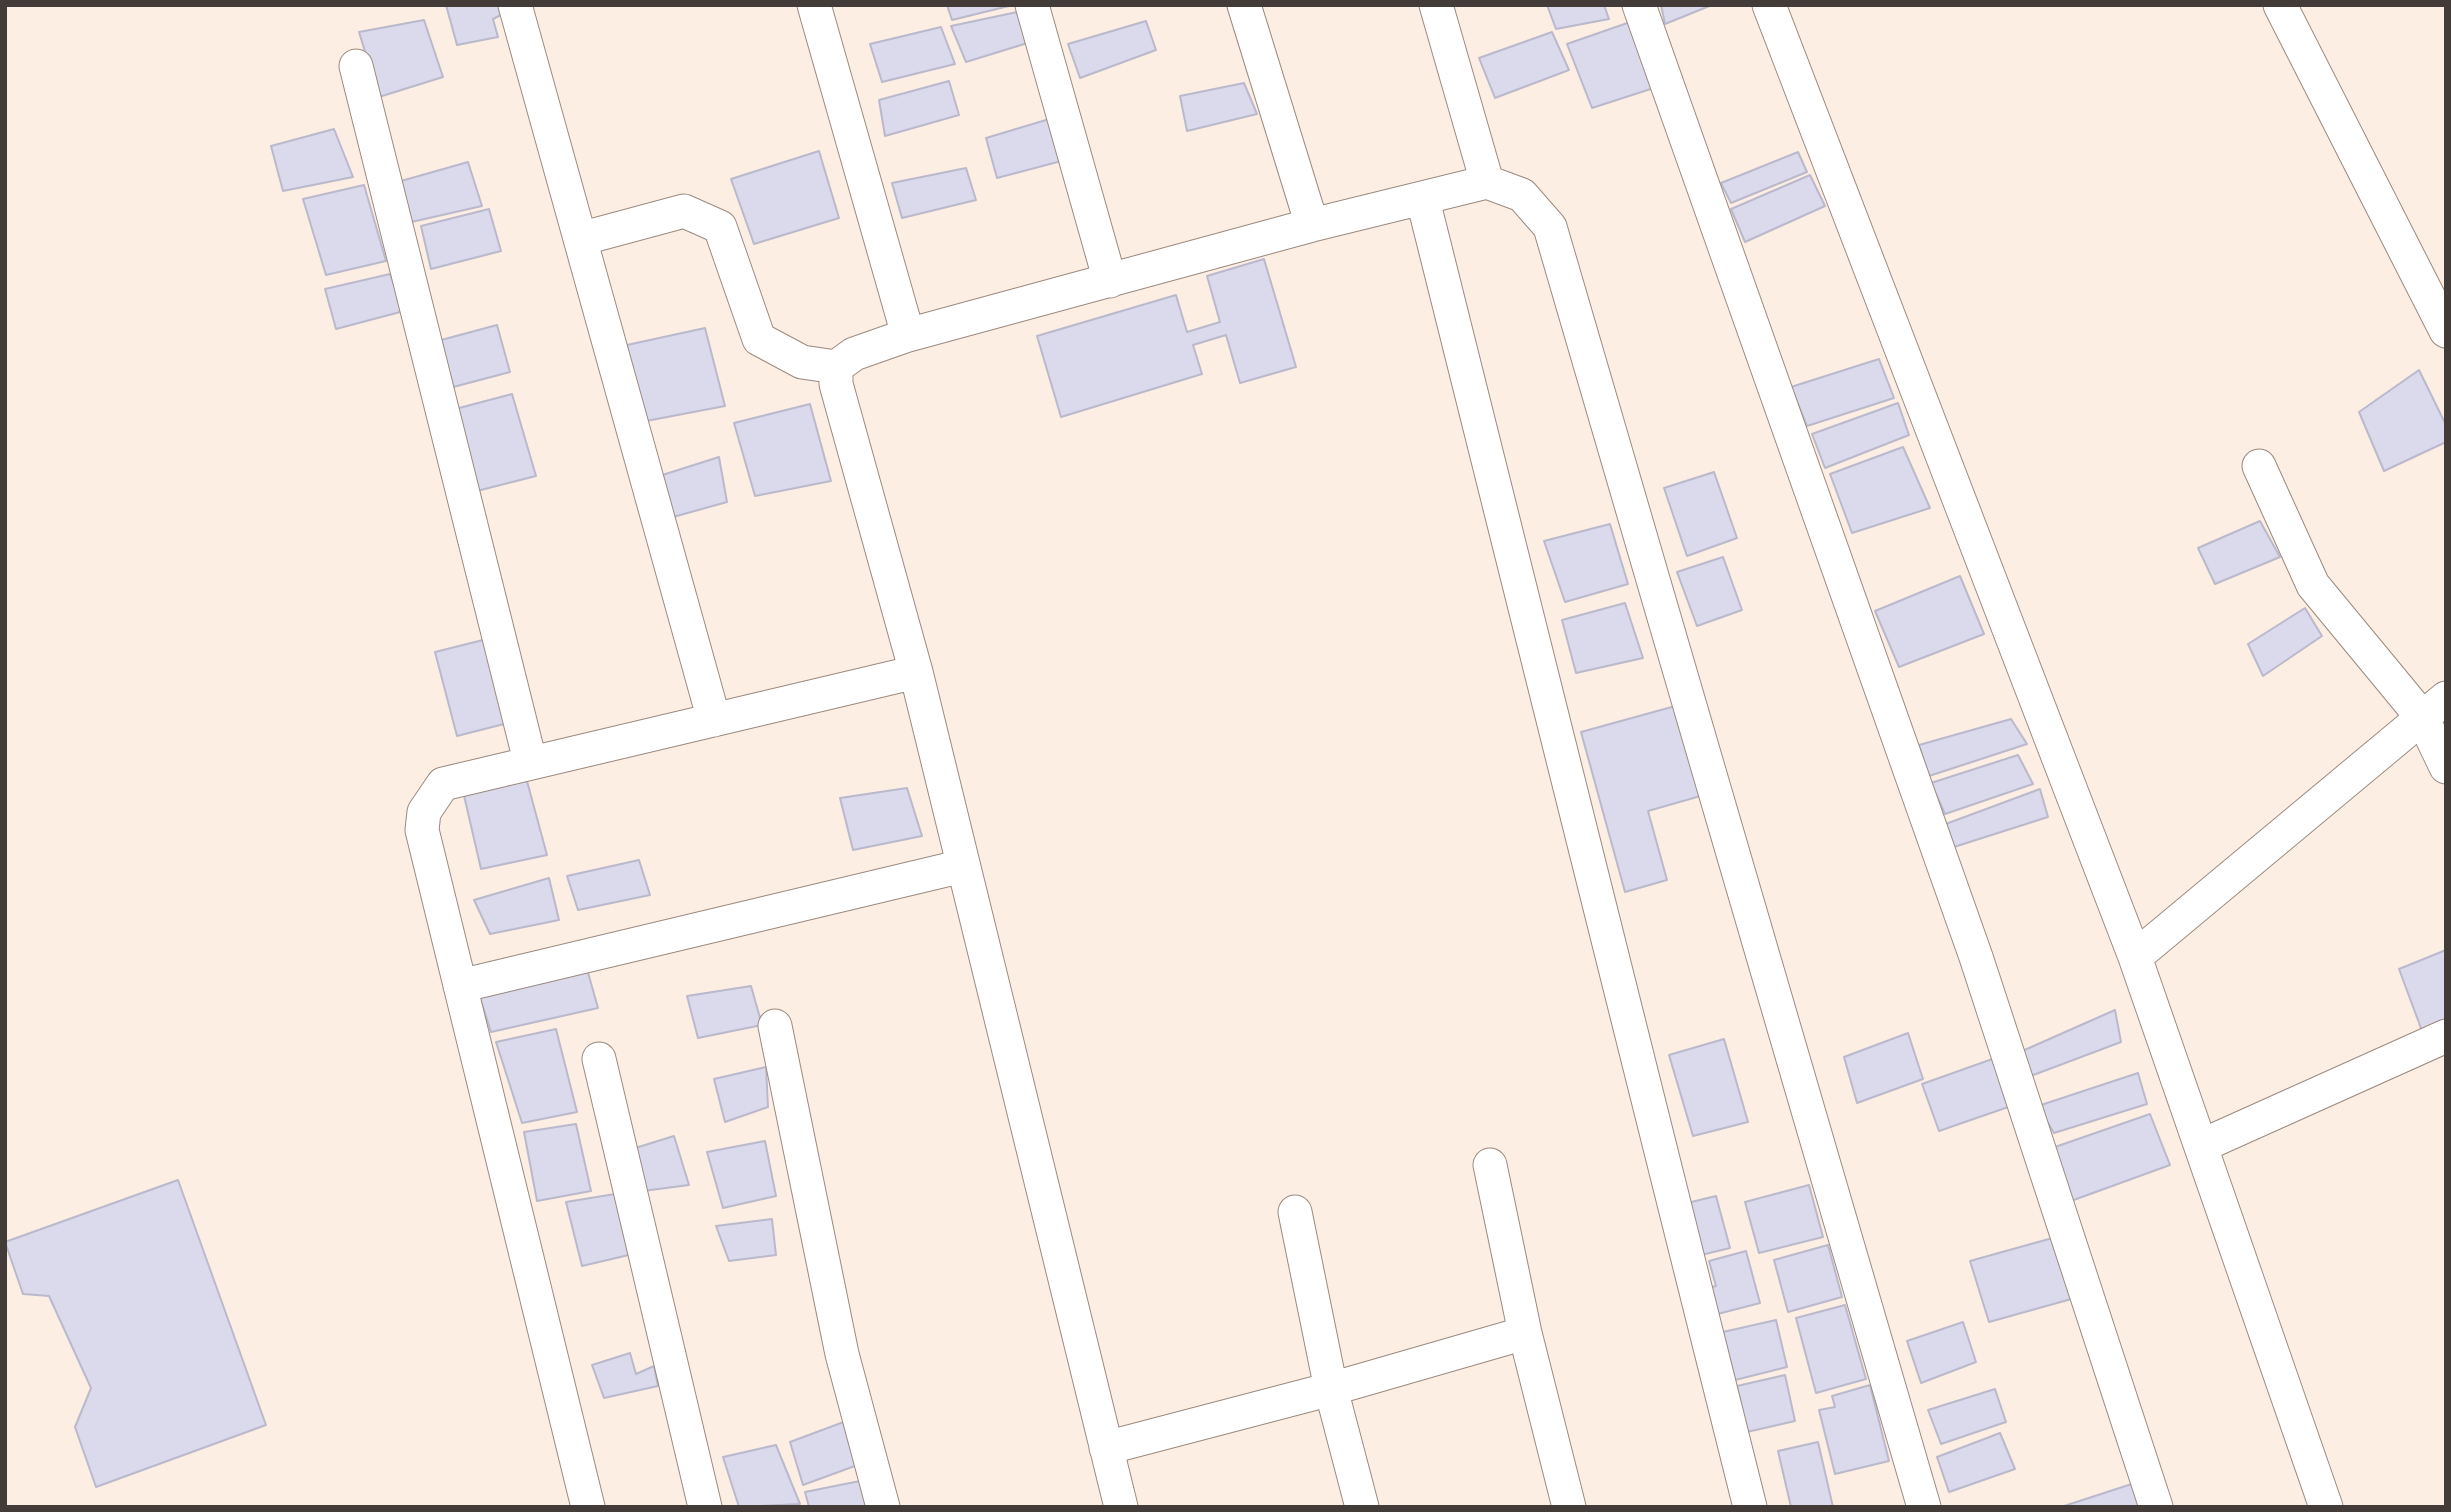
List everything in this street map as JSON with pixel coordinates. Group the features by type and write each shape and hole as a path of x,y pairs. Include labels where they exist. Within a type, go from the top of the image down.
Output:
{"street":[{"path":"515,5 714,720"},
{"path":"814,5 908,335"},
{"path":"1032,5 1110,281"},
{"path":"1244,5 1312,225"},
{"path":"1436,5 1488,182"},
{"path":"1639,5 1976,957 2156,1507"},
{"path":"1769,5 2135,957 2326,1507"},
{"path":"2280,5 2446,331"},
{"path":"356,66 530,761"},
{"path":"580,239 684,211 720,227 760,339 802,362 836,367 854,354 908,335 1312,225 1488,182 1522,195 1550,227 1924,1507"},
{"path":"1423,200 1750,1507"},
{"path":"836,367 836,384 916,673 1121,1507"},
{"path":"2259,466 2313,585 2434,708 2446,767"},
{"path":"588,1507 422,830 424,812 443,784 530,761 916,673"},
{"path":"2135,957 2434,708"},
{"path":"460,986 963,866"},
{"path":"775,1026 842,1354 883,1507"},
{"path":"2201,1146 2446,1036"},
{"path":"598,1059 705,1507"},
{"path":"1490,1165 1525,1333 1569,1507"},
{"path":"1295,1212 1331,1389 1362,1507"},
{"path":"1106,1448 1331,1389 1525,1333"}],"building":[{"path":"446,5 507,5 509,11 493,19 498,37 457,45"},
{"path":"947,5 1013,5 952,20"},
{"path":"1547,5 1604,5 1609,19 1556,29"},
{"path":"1661,5 1712,5 1665,24"},
{"path":"1022,11 1034,41 966,62 951,26"},
{"path":"424,20 443,77 379,97 359,32"},
{"path":"1636,20 1660,86 1592,108 1567,44"},
{"path":"1146,21 1156,50 1080,78 1068,44"},
{"path":"941,27 955,64 882,82 870,44"},
{"path":"1552,32 1569,70 1495,98 1479,58"},
{"path":"949,81 959,115 885,136 879,100"},
{"path":"1244,83 1257,114 1187,131 1180,96"},
{"path":"1056,117 1069,159 997,178 986,138"},
{"path":"334,129 353,177 283,191 271,146"},
{"path":"819,151 839,218 754,244 731,179"},
{"path":"1798,152 1807,172 1731,203 1721,183"},
{"path":"468,162 482,206 407,223 394,183"},
{"path":"966,168 976,200 902,218 892,183"},
{"path":"1810,175 1825,206 1745,242 1731,209"},
{"path":"364,185 386,261 326,275 303,199"},
{"path":"489,209 501,251 431,269 421,226"},
{"path":"1264,259 1296,367 1240,383 1226,335 1193,345 1202,374 1061,417 1037,336 1176,295 1187,332 1220,322 1207,276"},
{"path":"390,274 404,311 336,329 325,289"},
{"path":"497,325 510,372 442,390 430,343"},
{"path":"705,328 725,406 641,422 627,345"},
{"path":"1879,359 1894,398 1807,426 1791,387"},
{"path":"2419,370 2446,425 2446,442 2384,471 2359,412"},
{"path":"512,394 536,476 469,493 444,412"},
{"path":"1898,403 1909,435 1825,468 1812,434"},
{"path":"810,404 831,481 755,496 734,423"},
{"path":"1903,447 1930,508 1852,533 1830,474"},
{"path":"719,457 727,502 666,519 653,478"},
{"path":"1714,472 1737,538 1687,556 1664,488"},
{"path":"2260,521 2280,557 2215,584 2198,548"},
{"path":"1610,524 1628,584 1565,602 1544,541"},
{"path":"1723,557 1742,610 1697,626 1677,572"},
{"path":"1960,576 1984,634 1899,667 1875,611"},
{"path":"1625,603 1643,658 1576,673 1562,620"},
{"path":"2305,608 2322,636 2263,676 2248,644"},
{"path":"491,638 512,722 457,736 435,652"},
{"path":"1679,705 1704,795 1648,811 1667,880 1625,892 1581,732"},
{"path":"2011,719 2027,744 1929,776 1919,745"},
{"path":"2018,755 2033,784 1945,814 1931,783"},
{"path":"524,770 547,855 481,869 462,787"},
{"path":"907,788 922,836 853,850 840,798"},
{"path":"2040,789 2048,817 1954,847 1943,825"},
{"path":"639,860 650,895 578,910 567,876"},
{"path":"549,878 559,920 490,934 474,900"},
{"path":"2446,950 2446,1021 2422,1031 2399,969"},
{"path":"587,969 598,1008 491,1032 479,995"},
{"path":"751,986 762,1025 698,1038 687,996"},
{"path":"2115,1010 2121,1042 2028,1077 2020,1052"},
{"path":"556,1029 577,1112 522,1123 496,1042"},
{"path":"1908,1033 1923,1079 1857,1103 1844,1057"},
{"path":"1724,1039 1748,1122 1693,1136 1669,1055"},
{"path":"1998,1057 2014,1105 1939,1131 1922,1084"},
{"path":"766,1067 768,1107 725,1122 714,1079"},
{"path":"2138,1073 2147,1104 2054,1133 2038,1106"},
{"path":"2150,1114 2170,1165 2071,1201 2055,1147"},
{"path":"576,1124 591,1191 537,1201 524,1132"},
{"path":"674,1136 689,1185 643,1191 632,1149"},
{"path":"765,1141 776,1196 723,1208 707,1152"},
{"path":"178,1180 266,1425 96,1487 75,1427 91,1388 49,1296 23,1294 5,1242"},
{"path":"1809,1185 1823,1237 1759,1253 1745,1202"},
{"path":"621,1193 633,1254 582,1266 566,1202"},
{"path":"1716,1196 1730,1248 1693,1257 1679,1205"},
{"path":"772,1219 776,1255 729,1261 716,1226"},
{"path":"2056,1237 2075,1298 1989,1322 1970,1261"},
{"path":"1828,1245 1842,1297 1788,1312 1774,1260"},
{"path":"1746,1251 1760,1303 1706,1317 1698,1290 1716,1286 1709,1261"},
{"path":"1845,1305 1866,1379 1816,1393 1796,1318"},
{"path":"1776,1320 1787,1367 1735,1380 1723,1332"},
{"path":"1963,1322 1976,1362 1921,1383 1907,1341"},
{"path":"630,1353 636,1374 654,1366 658,1386 604,1398 592,1365"},
{"path":"1785,1375 1795,1421 1747,1432 1737,1386"},
{"path":"1870,1385 1889,1461 1835,1474 1819,1410 1835,1407 1832,1396"},
{"path":"1995,1389 2006,1422 1941,1444 1928,1410"},
{"path":"849,1420 863,1463 803,1485 790,1442"},
{"path":"2000,1433 2015,1469 1949,1492 1937,1457"},
{"path":"1818,1442 1833,1507 1791,1507 1778,1451"},
{"path":"776,1445 800,1504 739,1507 723,1457"},
{"path":"865,1480 875,1507 809,1507 805,1492"},
{"path":"2141,1481 2151,1507 2061,1507"}]}
